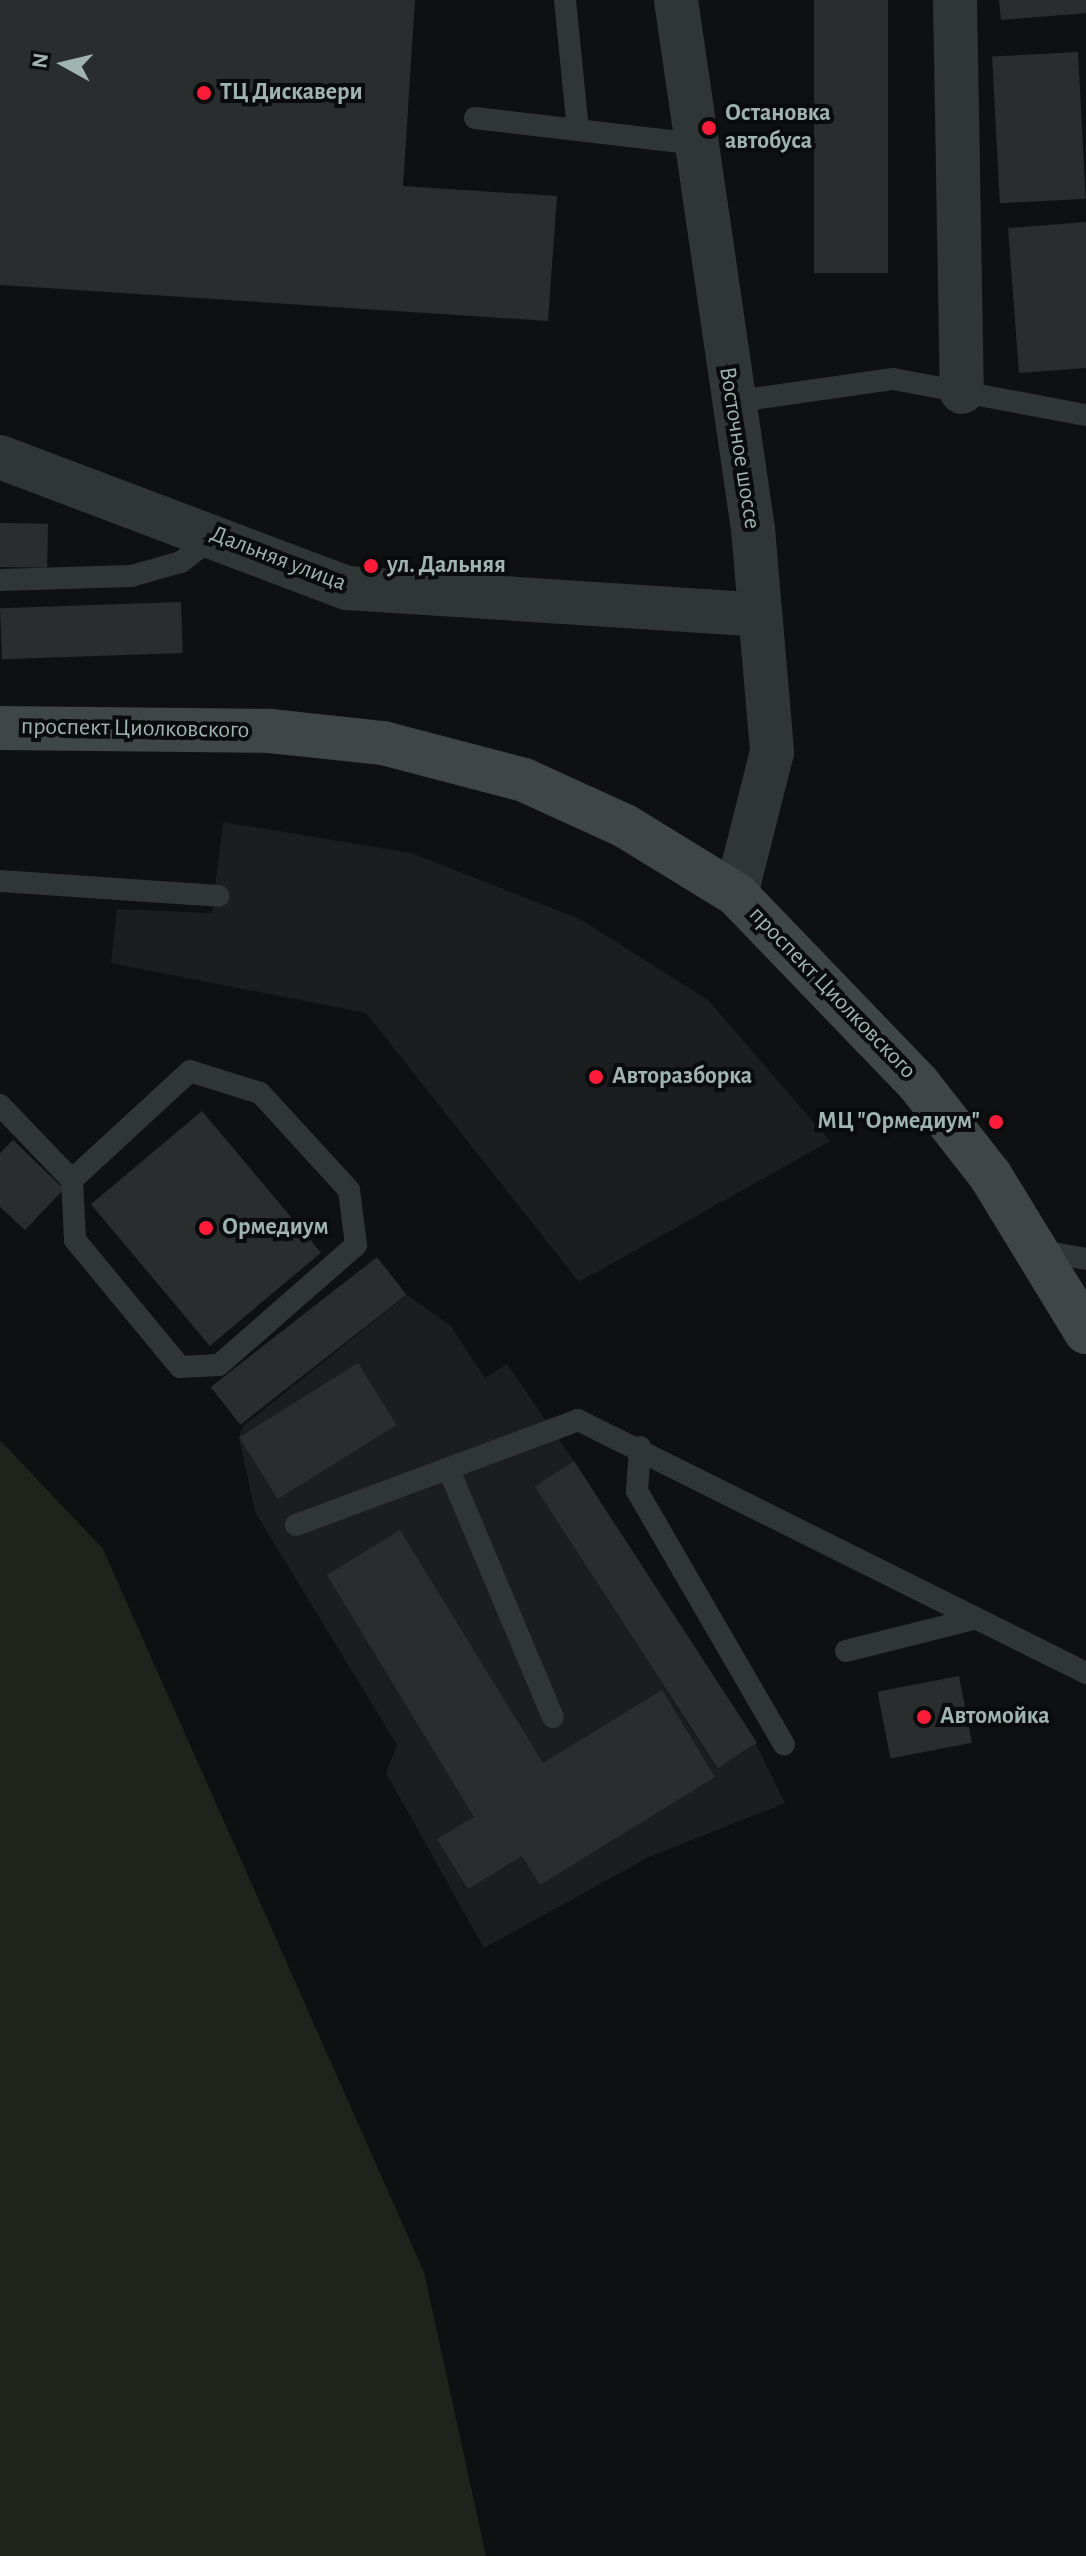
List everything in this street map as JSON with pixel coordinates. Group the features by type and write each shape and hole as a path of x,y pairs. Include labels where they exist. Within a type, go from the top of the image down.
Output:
{"main road":[{"name":"проспект Циолковского","path":"0,728 270,731 434,752 524,780 625,826 736,894 918,1083 990,1175 1086,1332"}],"street":[{"name":"Восточное шоссе","path":"676,0 760,615 772,752 736,894"},
{"path":"955,0 962,392"},
{"name":"Дальняя улица","path":"0,457 347,588 760,615"}],"lane":[{"path":"565,0 578,130"},
{"path":"475,118 695,144"},
{"path":"731,402 893,379 1086,415"},
{"path":"0,580 131,576 181,562 214,536"},
{"path":"0,881 218,896"},
{"path":"0,1105 72,1180 75,1240 180,1367 219,1365 356,1245 349,1190 260,1093 190,1071 72,1180"},
{"path":"1036,1250 1086,1259"},
{"path":"296,1525 578,1420 640,1447 973,1619 1086,1673"},
{"path":"640,1447 637,1491 784,1745"},
{"path":"449,1470 553,1717"},
{"path":"846,1651 973,1619"}],"shaded area":[{"name":"Авторазборка","path":"223,822 411,853 580,919 708,1000 830,1141 579,1282 366,1013 111,963 117,909 212,913"},
{"path":"407,1295 450,1325 485,1378 507,1364 574,1461 535,1487 717,1769 756,1744 785,1803 649,1857 484,1948 386,1773 397,1745 255,1512 239,1437 243,1426"},
{"path":"0,1440 103,1549 424,2272 486,2556 0,2556"}],"building":[{"name":"ТЦ Дискавери","path":"0,0 415,0 403,186 557,196 548,321 0,285"},
{"path":"814,0 888,0 888,273 814,273"},
{"path":"999,0 1086,0 1086,13 1001,20"},
{"path":"1078,52 1086,199 1000,203 992,57"},
{"path":"1086,222 1086,368 1019,373 1008,228"},
{"path":"0,523 48,524 47,568 0,567"},
{"path":"181,602 183,653 2,659 0,608"},
{"name":"Ормедиум","path":"202,1111 321,1253 210,1346 91,1204"},
{"path":"13,1140 64,1189 25,1230 0,1207 0,1153"},
{"path":"377,1257 407,1295 240,1425 211,1387"},
{"path":"358,1363 397,1425 278,1499 239,1437"},
{"path":"574,1461 757,1743 718,1768 535,1487"},
{"path":"400,1530 543,1763 662,1690 715,1777 540,1885 522,1856 468,1889 437,1839 474,1817 327,1575"},
{"name":"Автомойка","path":"959,1676 972,1743 890,1759 878,1692"}],"place":[{"name":"ТЦ Дискавери","path":"204,93"},
{"name":"Остановка автобуса","path":"709,128"},
{"name":"ул. Дальняя","path":"371,566"},
{"name":"Авторазборка","path":"596,1077"},
{"name":"МЦ \"Ормедиум\"","path":"996,1122"},
{"name":"Ормедиум","path":"206,1228"},
{"name":"Автомойка","path":"924,1717"}]}
